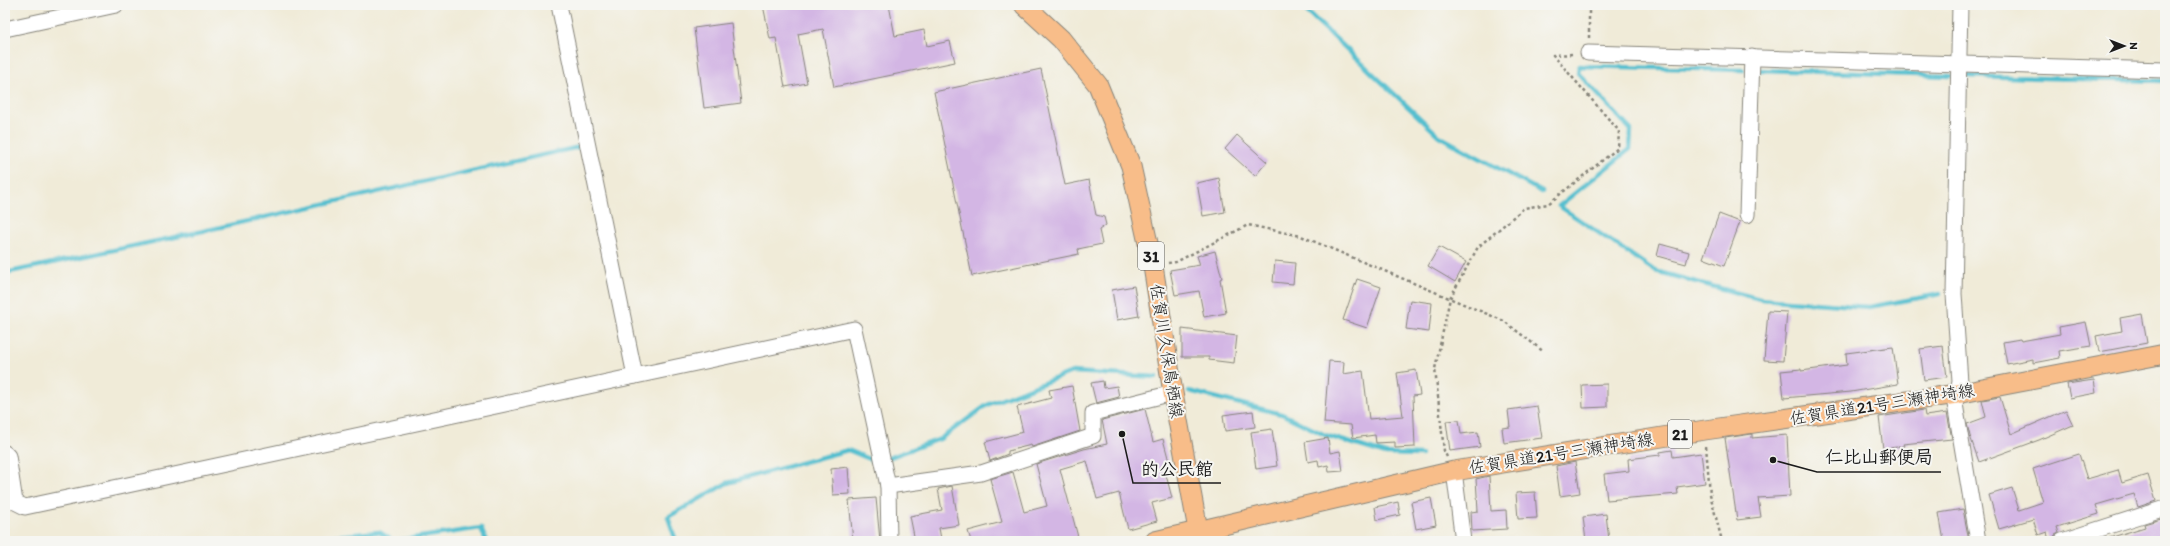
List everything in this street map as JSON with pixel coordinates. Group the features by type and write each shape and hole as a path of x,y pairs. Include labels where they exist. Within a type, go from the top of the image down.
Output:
{"main road":[{"name":"佐賀川久保鳥栖線","path":"1024,5 1061,39 1098,85 1130,166 1153,266 1173,393 1199,536"},
{"name":"佐賀県道21号三瀬神埼線","path":"1199,536 1454,471 1705,430 1957,394 2165,354"},
{"name":"21","path":"1155,541 1199,536"}],"street":[{"path":"5,28 116,5"},
{"path":"559,5 635,376"},
{"path":"1960,5 1954,294 1960,382 1955,404 1978,541"},
{"path":"1588,53 2165,70"},
{"path":"1747,215 1752,57"},
{"path":"5,453 8,456 16,502 25,507 854,329 888,486 889,541"},
{"path":"888,486 981,473 1092,436 1093,413 1173,393"},
{"path":"1454,471 1463,541"},
{"path":"2062,541 2165,508"}],"path":[{"path":"1454,471 1444,450 1435,369 1450,298 1478,247 1524,208 1548,204 1618,148 1618,131 1553,55 1588,53 1589,5"},
{"path":"1153,266 1176,262 1248,225 1301,236 1504,321 1544,352"},
{"path":"1705,430 1710,494 1722,541"}],"building":[{"path":"763,5 889,5 895,36 924,30 927,46 950,41 955,62 834,87 823,29 798,34 807,83 785,87 776,38 770,39"},
{"path":"731,23 741,103 704,108 694,28"},
{"path":"1041,69 1065,185 1089,180 1096,215 1104,217 1106,225 1099,230 1102,244 1078,249 1079,254 972,276 934,92"},
{"path":"1237,135 1267,162 1255,176 1225,149"},
{"path":"1219,178 1225,212 1203,216 1197,183"},
{"path":"1719,214 1740,222 1724,266 1703,258"},
{"path":"1660,244 1689,252 1686,264 1657,256"},
{"path":"1439,247 1466,262 1455,282 1428,266"},
{"path":"1215,251 1222,278 1220,279 1226,313 1204,317 1199,291 1175,295 1170,270 1200,265 1197,256"},
{"path":"1275,261 1295,263 1293,284 1273,282"},
{"path":"1357,279 1381,287 1367,328 1343,320"},
{"path":"1134,286 1139,316 1117,320 1112,290"},
{"path":"1410,300 1432,303 1429,332 1406,329"},
{"path":"1768,311 1787,312 1783,361 1764,360"},
{"path":"2142,314 2147,343 2099,352 2096,336 2122,331 2120,318"},
{"path":"2086,322 2091,346 2059,351 2060,358 2033,363 2033,359 2007,364 2003,342 2020,339 2021,341 2060,334 2059,327"},
{"path":"1182,329 1237,336 1234,363 1209,360 1209,357 1182,357"},
{"path":"1943,346 1947,377 1924,380 1920,349"},
{"path":"1893,347 1898,384 1851,392 1784,398 1781,371 1801,369 1801,371 1847,365 1846,353"},
{"path":"1329,361 1344,362 1343,374 1363,371 1369,419 1403,416 1397,373 1416,370 1420,395 1413,396 1415,447 1395,448 1395,442 1376,443 1375,435 1353,438 1351,425 1324,423"},
{"path":"2094,380 2096,393 2070,398 2067,384"},
{"path":"1103,381 1104,388 1117,386 1119,397 1096,403 1091,383"},
{"path":"1607,384 1607,407 1583,408 1582,385"},
{"path":"1072,386 1080,431 1032,447 1031,445 1008,451 1008,454 990,461 985,442 1023,432 1017,407 1051,398 1049,390"},
{"path":"2000,397 2011,434 2066,410 2073,425 2039,440 1979,462 1967,424 1986,417 1982,400"},
{"path":"1537,406 1542,438 1504,443 1502,428 1510,427 1508,410"},
{"path":"1145,409 1153,442 1163,439 1171,469 1165,471 1172,498 1152,503 1157,521 1128,529 1119,493 1097,499 1087,461 1060,469 1078,537 1062,541 971,541 968,531 1002,522 990,479 1013,472 1024,512 1047,506 1036,464 1084,449 1107,444 1102,420"},
{"path":"1924,410 1925,416 1947,413 1952,439 1903,444 1904,446 1883,449 1879,417"},
{"path":"1253,411 1255,427 1225,431 1223,415"},
{"path":"1459,420 1461,434 1478,432 1480,447 1450,451 1446,421"},
{"path":"1272,429 1277,466 1256,469 1251,432"},
{"path":"1752,434 1752,438 1787,435 1790,496 1758,498 1761,517 1737,520 1725,438"},
{"path":"1328,438 1330,453 1340,451 1343,471 1329,472 1328,465 1319,467 1318,460 1308,462 1305,442"},
{"path":"1672,450 1673,457 1701,453 1705,483 1677,487 1678,494 1607,500 1604,474 1629,471 1628,459 1660,455 1660,452"},
{"path":"2079,454 2087,479 2118,470 2122,483 2148,475 2156,501 2138,507 2134,494 2096,505 2099,514 2057,527 2059,533 2055,535 2053,541 2049,541 2047,532 2038,535 2033,519 1999,529 1989,495 2012,488 2019,510 2043,502 2033,469"},
{"path":"1575,462 1580,493 1560,496 1556,466"},
{"path":"848,467 850,494 833,495 831,469"},
{"path":"1489,476 1491,511 1506,510 1507,529 1472,531 1471,512 1478,511 1476,479"},
{"path":"952,486 959,525 939,528 941,539 915,541 910,516 942,510 938,489"},
{"path":"1535,492 1537,518 1518,519 1516,493"},
{"path":"876,498 880,541 853,541 849,500"},
{"path":"1431,498 1436,525 1416,529 1411,502"},
{"path":"1398,502 1400,515 1377,520 1375,507"},
{"path":"1963,509 1969,541 1944,541 1939,513"},
{"path":"1606,514 1609,541 1586,541 1583,517"},
{"path":"2161,519 2162,522 2165,521 2165,541 2109,541 2109,538 2145,527 2144,524"}],"waterway":[{"path":"1300,5 1439,136 1542,192"},
{"path":"1743,70 1579,66 1578,73 1631,130 1630,149 1559,206 1655,271 1760,299 1869,307 1940,294"},
{"path":"1758,70 1950,76"},
{"path":"1966,76 2165,81"},
{"path":"5,273 185,235 579,147"},
{"path":"676,541 668,517 727,483 848,450 877,462 940,439 987,405 1072,372 1156,377"},
{"path":"1189,391 1282,414 1325,435 1386,454 1421,455"},
{"path":"394,541 481,528 486,541"},
{"path":"281,541 379,532 393,541"}],"place":[{"name":"的公民館","path":"1122,434"},
{"name":"仁比山郵便局","path":"1773,460"}]}
